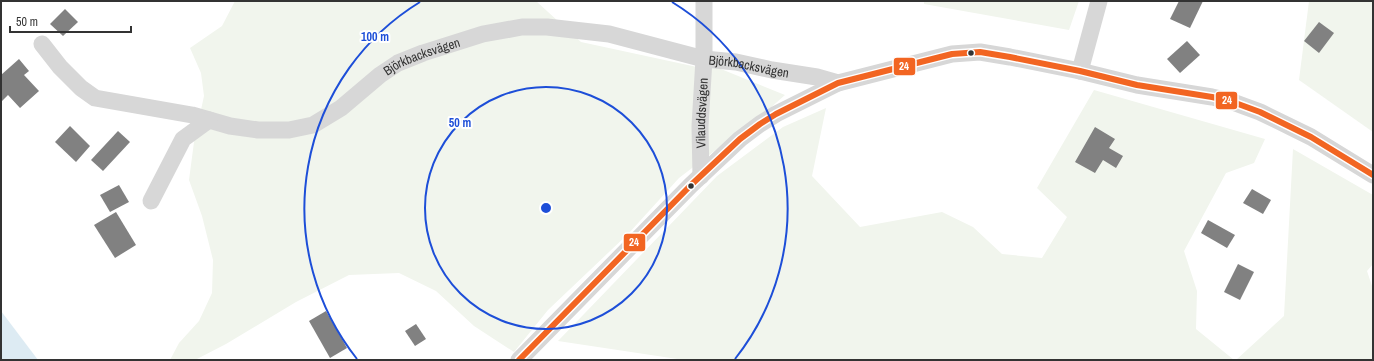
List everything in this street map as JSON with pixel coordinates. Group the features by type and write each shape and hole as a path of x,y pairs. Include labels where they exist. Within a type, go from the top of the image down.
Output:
{"street":[{"path":"1080,71 1098,1"},
{"name":"Vilauddsvägen","path":"701,176 700,126 704,59 705,2"},
{"name":"Björkbacksvägen","path":"42,44 60,67 95,98 192,114 230,126 258,130 289,130 304,128 312,125 341,108 380,75 398,63 423,53 482,34 522,27 547,27 609,34 704,59 736,62 817,78 838,84"},
{"path":"519,360 701,176 740,139 760,124 776,114 838,84 952,54 980,52 1018,58 1136,85 1230,101 1260,112 1311,137 1373,175"},
{"path":"151,201 183,139 209,120"}],"shaded area":[{"path":"235,1 536,1 581,42 697,67 721,69 785,95 768,110 679,178 629,233 548,310 514,352 474,326 436,291 399,273 349,275 296,302 226,344 195,360 170,360 179,343 199,321 212,293 213,260 202,216 189,180 194,142 204,96 201,73 190,48 222,26"},
{"path":"924,1 1079,1 1069,30 924,4"},
{"path":"1309,1 1373,1 1373,132 1299,80"},
{"path":"1094,90 1265,139 1254,163 1226,173 1184,251 1197,291 1196,329 1234,360 684,360 558,341 717,176 783,127 826,108 812,176 860,227 942,212 973,227 1002,254 1042,258 1067,217 1037,188"},
{"path":"1293,149 1373,195 1373,264 1367,271 1373,289 1373,360 1236,360 1284,316"},
{"path":"1,311 35,356 38,360 1,360"}],"building":[{"path":"1179,1 1203,1 1190,28 1170,19"},
{"path":"65,9 78,22 63,36 50,24"},
{"path":"1319,22 1334,33 1319,53 1304,41"},
{"path":"1187,41 1200,55 1180,73 1167,59"},
{"path":"19,59 29,71 24,75 39,91 20,108 8,95 1,102 1,75"},
{"path":"70,126 90,146 76,162 55,142"},
{"path":"1095,127 1115,139 1109,148 1123,156 1116,168 1103,160 1095,173 1075,162"},
{"path":"118,131 130,142 103,171 91,160"},
{"path":"119,185 129,202 110,212 100,195"},
{"path":"1252,189 1271,200 1263,214 1243,203"},
{"path":"116,212 136,245 115,258 94,225"},
{"path":"1208,220 1235,235 1227,248 1201,233"},
{"path":"1238,264 1254,272 1240,300 1224,292"},
{"path":"326,311 347,348 330,358 309,321"},
{"path":"416,324 426,339 415,346 405,331"}],"transit line":[{"name":"24","path":"519,360 691,185 740,139 760,124 776,114 838,83 952,54 980,52 1010,57 1080,71 1137,85 1230,101 1260,112 1311,137 1373,175"}]}
